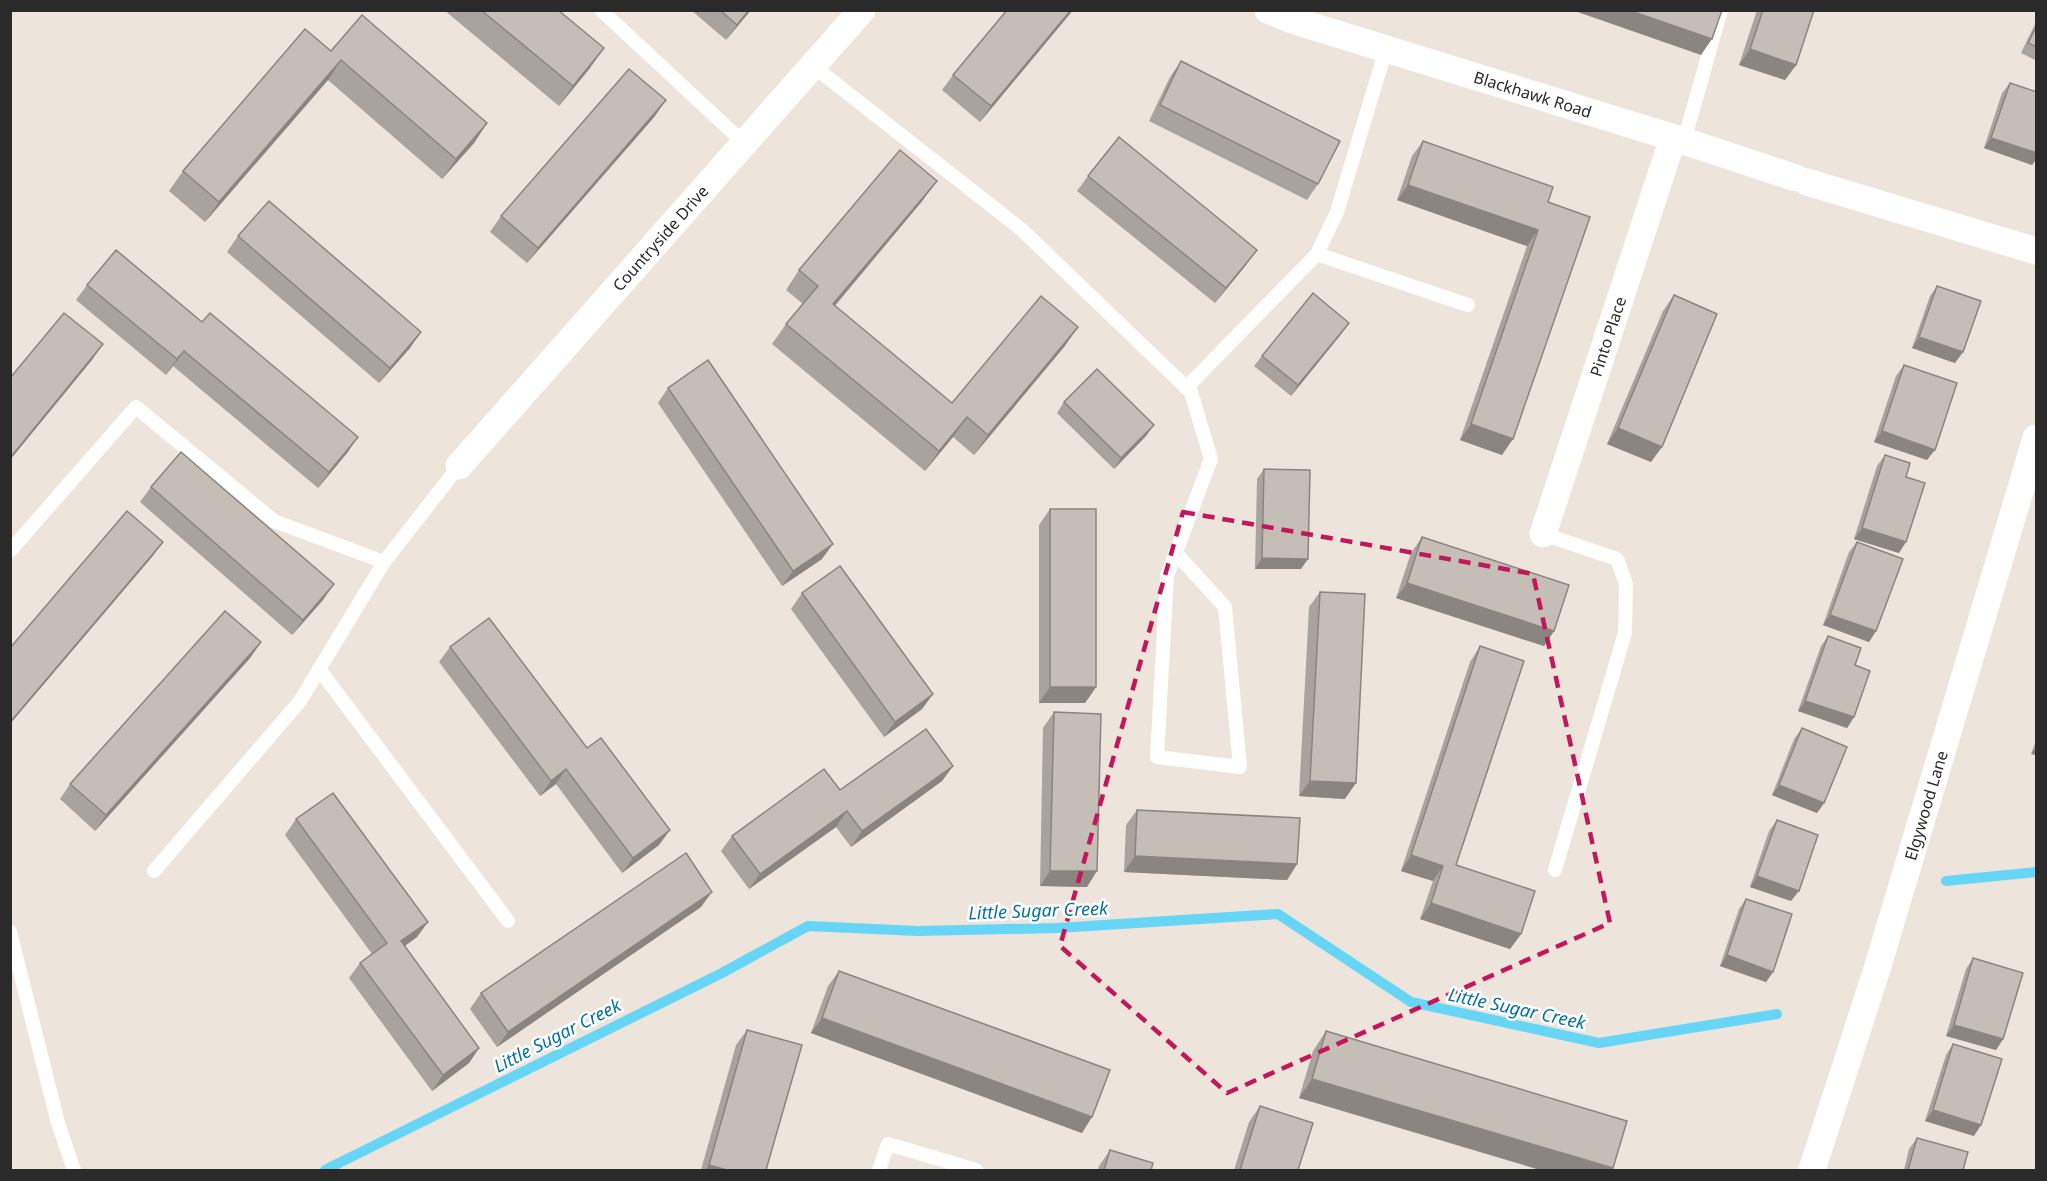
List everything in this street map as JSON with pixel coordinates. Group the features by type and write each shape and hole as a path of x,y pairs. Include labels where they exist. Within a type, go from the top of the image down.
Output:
{"street":[{"name":"Countryside Drive","path":"459,466 862,10"},
{"name":"Blackhawk Road","path":"1268,10 1292,20 1678,139 1801,180 2037,251"},
{"name":"Pinto Place","path":"1543,534 1678,139"},
{"name":"Elgywood Lane","path":"1812,1170 1877,969 2037,438"}],"lane":[{"path":"601,10 745,144"},
{"path":"1678,139 1721,10"},
{"path":"1186,388 1317,254 1337,212 1386,49"},
{"path":"813,66 1021,229 1191,392 1211,459 1175,552 1167,576 1157,757 1240,767 1225,607 1175,552"},
{"path":"1317,254 1468,305"},
{"path":"10,551 136,406 274,521 384,562"},
{"path":"154,871 300,701 384,562 459,466"},
{"path":"1543,534 1617,559 1626,584 1625,633 1555,870"},
{"path":"319,669 508,921"},
{"path":"10,932 58,1123 74,1170"},
{"path":"879,1170 888,1144 976,1170"}],"highlighted area":[{"path":"1183,512 1533,574 1610,923 1227,1093 1060,946"}],"building":[{"path":"481,10 558,10 604,48 573,86"},
{"path":"720,10 749,10 737,25"},
{"path":"1007,10 1071,10 991,106 953,75"},
{"path":"1628,10 1722,10 1712,39"},
{"path":"1763,10 1814,10 1796,65 1750,49"},
{"path":"362,15 487,123 456,159 341,60 219,202 183,171 305,29 331,51"},
{"path":"2037,25 2037,47 2028,43"},
{"path":"1181,61 1340,141 1318,184 1160,105"},
{"path":"629,69 666,100 538,248 501,216"},
{"path":"2010,83 2037,92 2037,153 1991,138"},
{"path":"1119,137 1257,250 1226,288 1088,176"},
{"path":"1423,141 1553,187 1548,202 1590,217 1513,439 1471,424 1538,230 1408,185"},
{"path":"900,150 937,181 833,304 952,403 1041,296 1078,327 988,435 967,417 939,451 786,324 818,286 799,270"},
{"path":"269,201 421,332 390,368 238,236"},
{"path":"116,250 202,322 210,313 358,437 329,472 184,351 177,359 87,285"},
{"path":"1937,286 1981,301 1963,352 1919,337"},
{"path":"1313,293 1349,323 1298,385 1262,356"},
{"path":"1674,295 1717,314 1662,447 1618,428"},
{"path":"64,313 103,344 10,458 10,378"},
{"path":"708,360 833,544 793,571 668,388"},
{"path":"1904,365 1957,383 1935,450 1882,431"},
{"path":"1097,369 1154,425 1121,458 1064,402"},
{"path":"181,452 334,584 303,620 151,487"},
{"path":"1885,455 1910,463 1906,477 1925,483 1906,542 1862,528"},
{"path":"1264,469 1310,470 1308,559 1262,558"},
{"path":"1050,509 1096,509 1096,687 1050,687"},
{"path":"127,511 163,542 12,720 10,719 10,648"},
{"path":"1422,537 1569,585 1554,631 1407,583"},
{"path":"1857,542 1903,559 1876,631 1830,615"},
{"path":"840,566 933,694 895,722 802,593"},
{"path":"1320,592 1365,594 1356,783 1310,781"},
{"path":"225,611 261,642 106,815 70,784"},
{"path":"489,618 587,748 601,738 670,830 633,858 566,769 551,781 450,647"},
{"path":"1828,636 1861,648 1855,665 1870,671 1854,717 1805,701"},
{"path":"1480,646 1524,661 1456,865 1535,891 1521,934 1431,903 1443,866 1411,855"},
{"path":"1054,712 1101,714 1097,871 1050,871"},
{"path":"1802,728 1847,747 1824,803 1779,785"},
{"path":"926,729 953,766 862,831 847,811 760,874 732,836 824,769 840,790"},
{"path":"333,793 428,922 401,941 479,1048 443,1075 360,963 387,943 296,819"},
{"path":"1137,810 1300,818 1297,864 1135,856"},
{"path":"1777,820 1818,835 1799,891 1757,876"},
{"path":"686,853 712,892 508,1032 481,993"},
{"path":"1746,899 1792,914 1773,972 1727,955"},
{"path":"1973,958 2023,973 2003,1039 1954,1025"},
{"path":"839,971 1110,1070 1092,1117 822,1018"},
{"path":"747,1030 802,1045 766,1170 727,1170 709,1165"},
{"path":"1326,1031 1627,1121 1613,1168 1312,1079"},
{"path":"1953,1044 2002,1059 1981,1125 1933,1110"},
{"path":"1260,1106 1313,1123 1298,1170 1240,1170"},
{"path":"1917,1138 1968,1152 1963,1170 1908,1170"},
{"path":"1110,1150 1153,1163 1151,1170 1104,1170"}],"waterway":[{"name":"Little Sugar Creek","path":"1946,881 2036,872"},
{"name":"Little Sugar Creek","path":"325,1170 722,973 808,926 918,931 1057,928 1278,914 1411,1002 1599,1043 1777,1014"}]}
